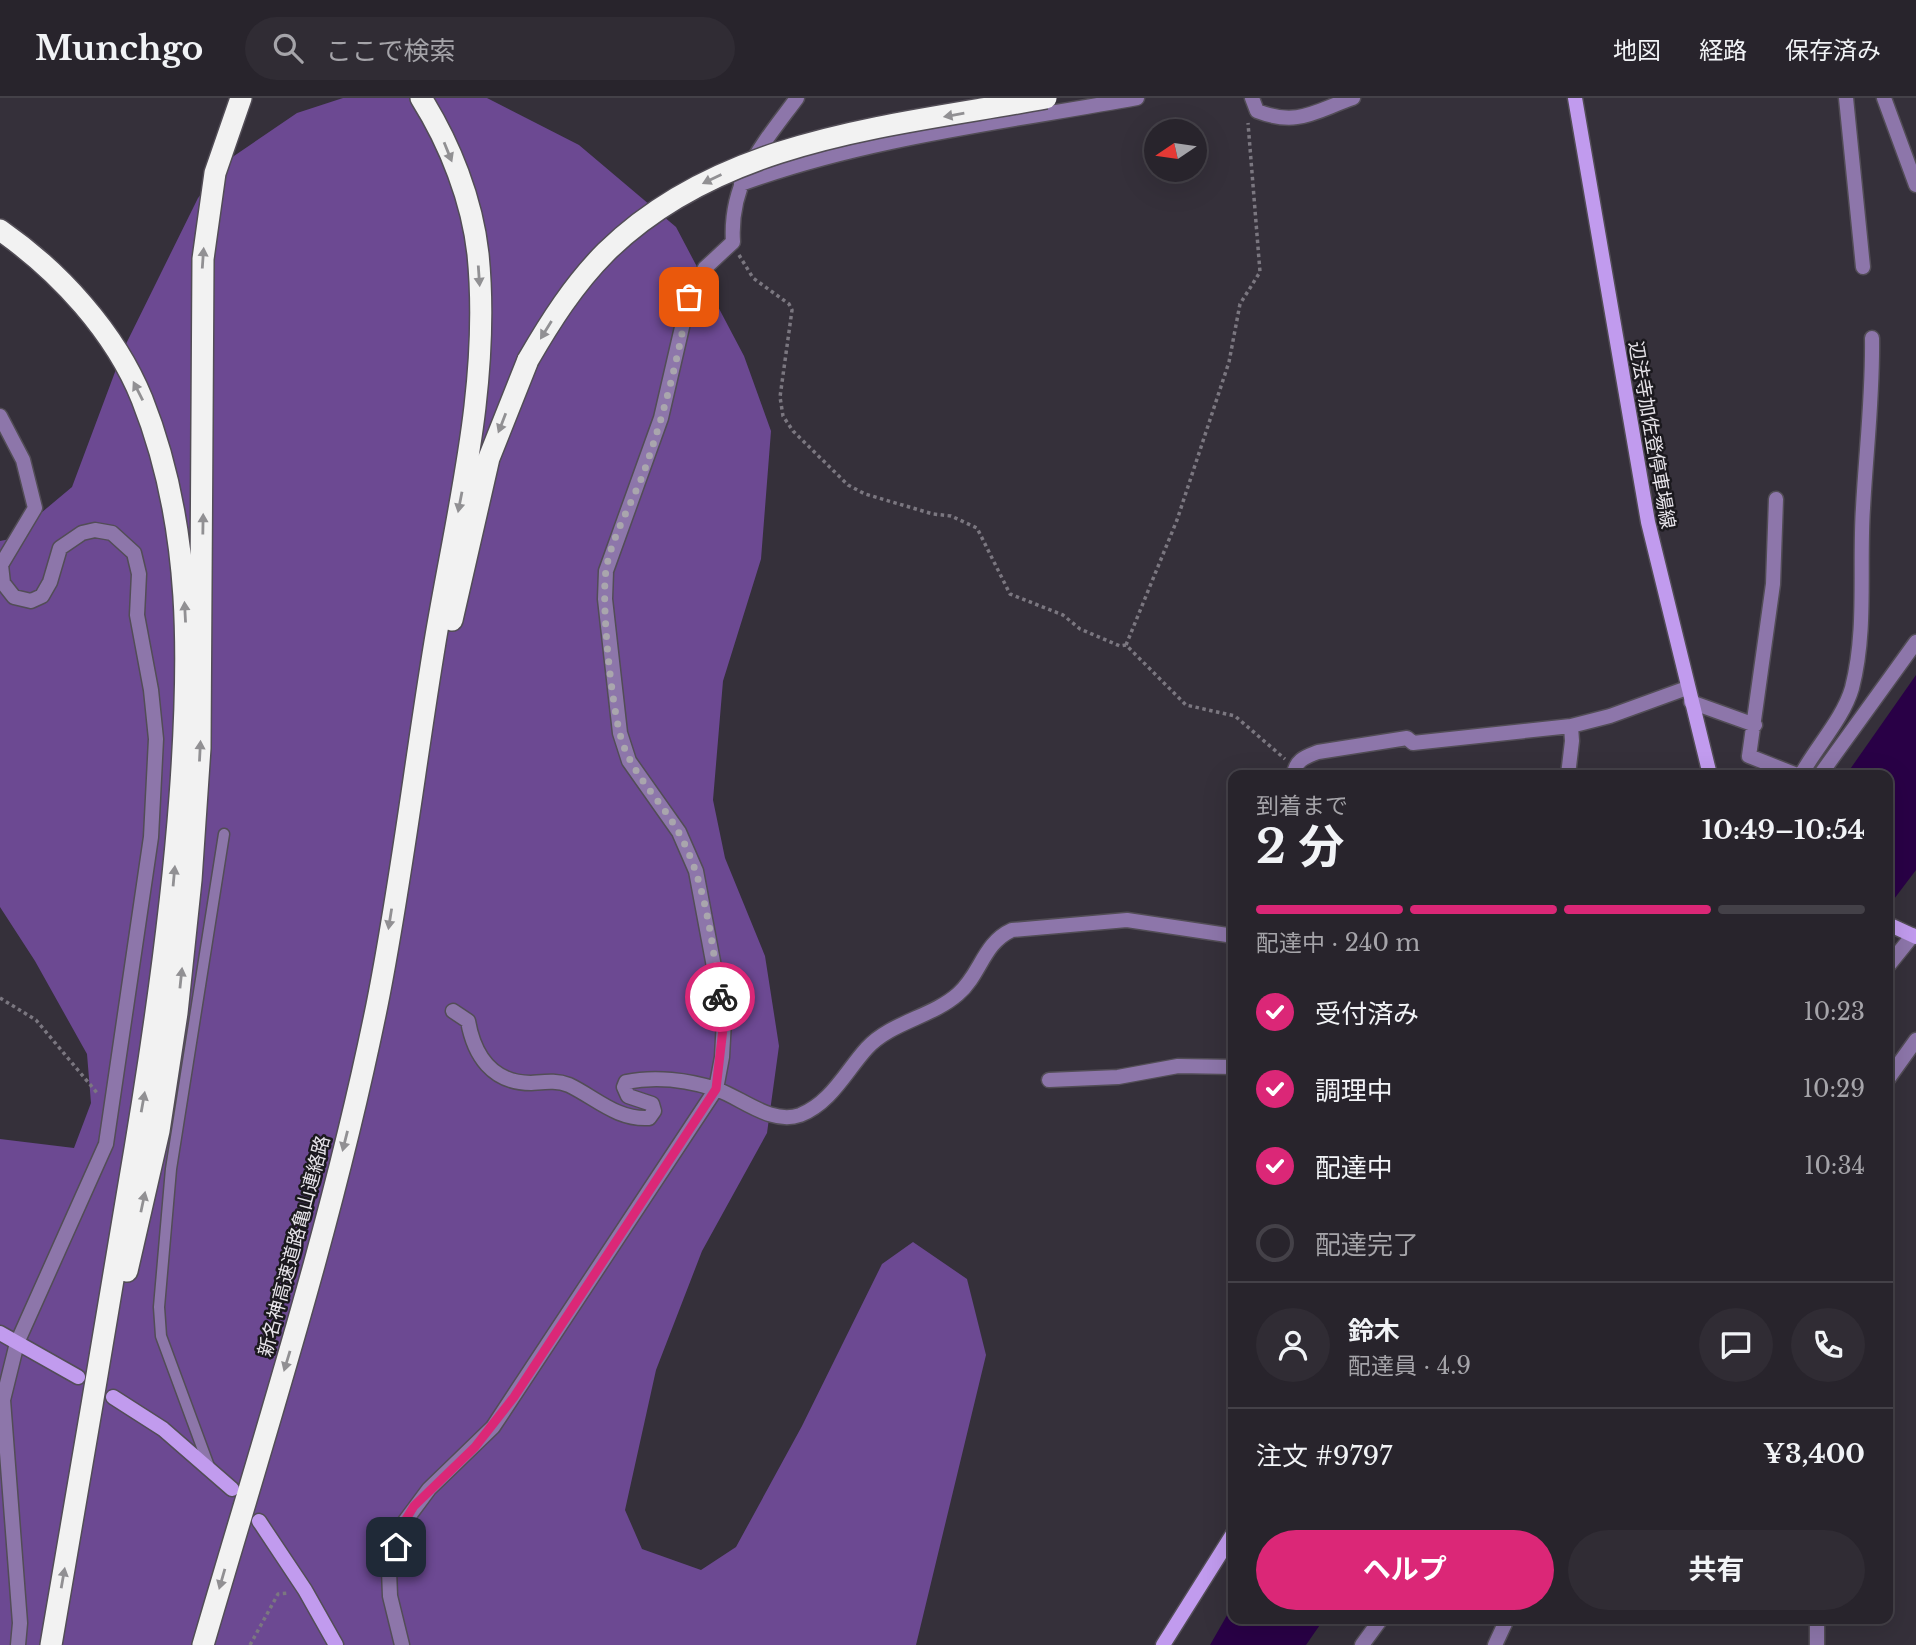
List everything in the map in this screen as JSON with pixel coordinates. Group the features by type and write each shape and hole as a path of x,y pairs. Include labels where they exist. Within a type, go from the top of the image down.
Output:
{"highway":[{"path":"99,1362 132,1254 159,1131 177,1013 191,880 200,748 201,326 206,219 215,173 241,98"},
{"path":"401,851 466,470 477,385 480,283 469,209 446,146 421,98"},
{"path":"401,851 489,458 528,360 566,301 606,253 645,218 710,179 747,162 834,137 1046,98"},
{"path":"0,230 43,263 77,299 108,339 141,395 167,475 183,559 187,635 185,729 173,883 155,1035 51,1645"},
{"name":"新名神高速道路亀山連絡路","path":"203,1645 293,1340 344,1146 377,1004 401,851"}],"main road":[{"name":"辺法寺加佐登停車場線","path":"1575,98 1628,419 1648,522 1709,770"},
{"path":"0,1334 78,1377"},
{"path":"113,1397 163,1429 232,1489"},
{"path":"259,1521 305,1590 336,1645"},
{"path":"1163,1645 1228,1542"}],"street":[{"path":"402,1645 390,1595 389,1570 403,1524 429,1489 493,1427 716,1089 724,1020 696,871 679,832 629,761 620,733 606,599 606,571 661,418 689,297 705,268 733,242 734,201 741,184 759,149 797,98"},
{"path":"741,184 792,165 844,153 1137,98"},
{"path":"1254,104 1279,120 1308,115 1353,98"},
{"path":"1846,98 1863,267"},
{"path":"1884,98 1916,185"},
{"path":"1802,770 1844,706 1852,688 1860,635 1863,508 1873,388 1872,338"},
{"path":"0,416 23,460 34,508 1,565 1,575 7,590 21,600 42,596 50,582 60,548 82,533 95,530 119,537 134,553 138,565 137,615 151,690 156,739 151,837 106,1144 17,1343 3,1400 20,1623 18,1645"},
{"path":"1776,499 1773,584 1749,756 1786,770"},
{"path":"1823,770 1916,642"},
{"path":"1295,770 1304,757 1318,752 1407,738 1413,743 1571,726 1689,695 1755,725"},
{"path":"1569,770 1571,726"},
{"path":"453,1011 468,1021 471,1041 491,1070 514,1081 558,1082 626,1116 649,1118 654,1111 652,1104 625,1093 626,1082 661,1080 694,1083 716,1089 782,1118 807,1111 834,1090 868,1047 958,994 987,950 1012,930 1127,920 1228,935"},
{"path":"1893,956 1905,932"},
{"path":"1893,1072 1916,1040"},
{"path":"1049,1080 1105,1078 1178,1066 1228,1067"},
{"path":"1363,1645 1378,1624"},
{"path":"1495,1645 1505,1624"},
{"path":"1817,1624 1817,1645"}],"lane":[{"path":"211,1472 161,1336 159,1307 171,1169 224,834"}],"path":[{"path":"1126,645 1186,494 1229,362 1240,304 1259,272 1247,115 1254,104"},
{"path":"733,242 743,265 753,278 789,304 792,310 780,397 783,415 793,431 848,485 865,494 933,514 951,516 977,528 989,546 1004,584 1016,598 1048,608 1080,629 1120,646 1126,645"},
{"path":"1126,645 1186,705 1235,716 1293,770"},
{"path":"0,998 37,1020 97,1094 112,1102"},
{"path":"250,1645 278,1594 305,1590"}],"shaded area":[{"path":"343,98 487,98 579,145 676,227 744,356 771,431 761,559 723,681 713,800 725,858 765,956 779,1046 767,1133 702,1251 656,1370 625,1510 642,1549 701,1570 736,1547 802,1426 882,1264 913,1242 967,1279 986,1355 916,1645 0,1645 0,1139 74,1148 91,1103 87,1054 35,961 0,907 0,541 10,539 72,487 124,348 198,198 231,158 297,113"},
{"path":"1916,675 1916,870 1893,900 1893,770 1850,770"},
{"path":"1228,1614 1228,1624 1321,1624 1306,1645 1210,1645"}],"way so far":[{"path":"689,297 681,343 661,418 645,469 613,546 606,571 606,599 614,697 620,733 629,761 679,832 696,871 720,997"}],"route":[{"path":"396,1547 403,1524 414,1506 475,1447 514,1397 716,1089 722,1057 724,1020 720,997"}]}
